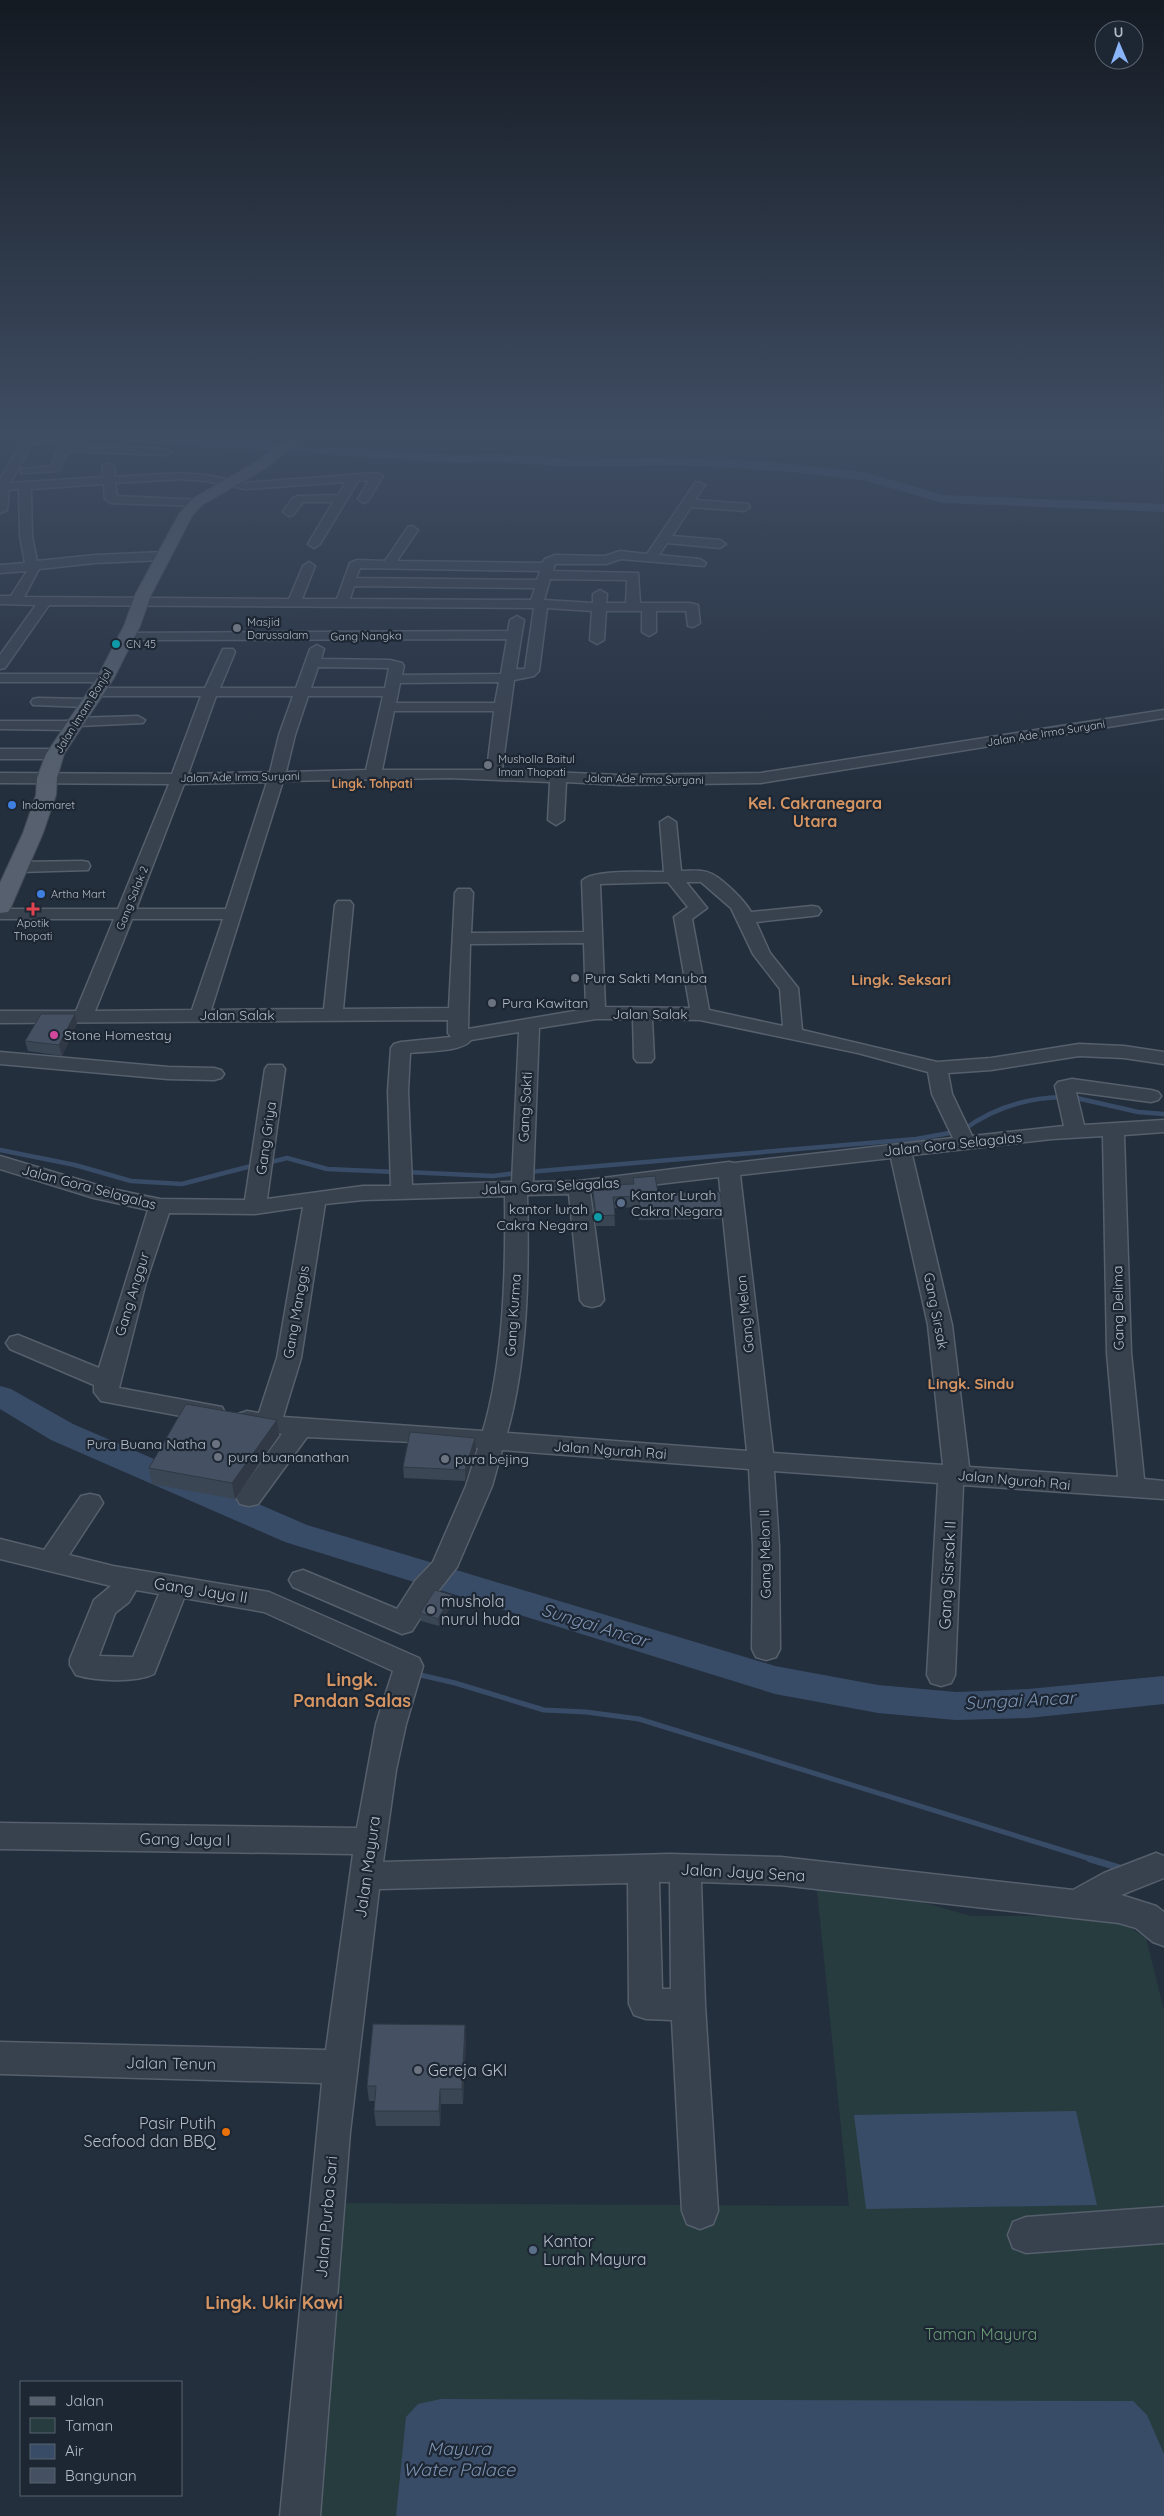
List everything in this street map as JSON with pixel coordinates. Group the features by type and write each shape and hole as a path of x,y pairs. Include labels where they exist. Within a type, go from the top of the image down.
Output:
{"main road":[{"name":"Jalan Imam Bonjol","path":"0,907 4,888 19,867 45,800 46,778 55,754 105,678 163,556"}],"street":[{"path":"15,600 32,574 30,555"},
{"path":"389,564 395,555"},
{"path":"38,702 210,693 302,693 508,676 531,672 539,604 544,575 549,562 562,558 604,560 618,555"},
{"path":"623,555 700,562"},
{"path":"0,569 32,564 163,556"},
{"path":"342,603 355,565 389,564 544,575"},
{"path":"294,603 309,566"},
{"path":"348,582 544,575 635,576 633,607"},
{"path":"597,640 602,575"},
{"path":"0,665 14,633 42,597"},
{"path":"0,600 42,597 294,603 465,603 599,607 692,607 692,623"},
{"path":"372,636 386,603"},
{"path":"461,620 465,603"},
{"path":"494,775 502,707 516,635 518,604"},
{"path":"649,607 649,632"},
{"path":"369,621 372,636"},
{"name":"Gang Nangka","path":"126,636 516,635"},
{"name":"Gang Salak 2","path":"83,1016 126,915 210,693 228,652"},
{"path":"200,1016 276,777 287,735 315,656 393,664 397,666 373,773"},
{"path":"0,678 105,678"},
{"path":"387,707 502,707"},
{"name":"Jalan Ade Irma Suryani","path":"0,778 178,779 373,773 672,780 776,776 1164,714"},
{"path":"0,725 73,724 138,720"},
{"path":"0,754 55,754"},
{"path":"556,820 558,777"},
{"path":"668,822 673,877 698,908 683,917 700,1014"},
{"path":"19,867 82,866"},
{"path":"596,1014 590,883 593,880 601,879 701,876 708,879 735,902 745,918 762,954 789,988 793,1034"},
{"path":"462,1035 458,1034 458,1014 464,892"},
{"path":"333,1015 344,904"},
{"path":"745,918 812,911"},
{"path":"0,914 232,914"},
{"path":"462,940 593,936"},
{"path":"642,1013 644,1058"},
{"name":"Jalan Salak","path":"0,1016 458,1014"},
{"name":"Jalan Salak","path":"402,1179 398,1091 401,1048 457,1042 461,1040 462,1035 596,1014 700,1014 937,1068 991,1064 1079,1050 1124,1052 1164,1058"},
{"name":"Gang Sakti","path":"521,1179 529,1026"},
{"path":"0,1058 168,1074 214,1074"},
{"path":"937,1068 942,1094 960,1134"},
{"name":"Gang Griya","path":"255,1207 276,1069"},
{"path":"1075,1131 1067,1095 1072,1085 1151,1096"},
{"name":"Jalan Gora Selagalas","path":"0,1162 102,1193 160,1206 255,1207 315,1199 402,1179 521,1179 579,1186 900,1150 960,1134 1075,1131 1164,1126"},
{"name":"Gang Delima","path":"1114,1128 1119,1352 1132,1488"},
{"name":"Gang Sirsak","path":"900,1150 940,1325 954,1475"},
{"name":"Gang Melon","path":"729,1168 761,1460"},
{"name":"Gang Kurma","path":"303,1580 402,1623 434,1579 479,1486 504,1402 511,1346 521,1179"},
{"path":"579,1186 581,1225 590,1262 592,1300"},
{"name":"Gang Manggis","path":"268,1424 289,1358 315,1199"},
{"name":"Gang Anggur","path":"107,1381 135,1282 160,1206"},
{"name":"Jalan Ngurah Rai","path":"18,1343 107,1381 106,1392 110,1395 268,1424 300,1428 371,1430 492,1439 551,1446 1164,1490"},
{"path":"249,1497 300,1428"},
{"name":"Gang Melon II","path":"761,1460 766,1546 766,1649"},
{"name":"Gang Sisrsak II","path":"941,1675 954,1475"},
{"path":"50,1562 90,1504"},
{"name":"Gang Jaya II","path":"0,1550 50,1562 125,1585 173,1593 269,1602 404,1669"},
{"path":"125,1585 104,1607 84,1659 86,1667 143,1668 155,1633 173,1593"},
{"name":"Jalan Mayura","path":"342,2067 365,1876 381,1770 404,1669"},
{"name":"Gang Jaya I","path":"2,1842 370,1841"},
{"path":"1156,1867 1117,1896 1164,1932"},
{"path":"686,1868 688,2004 700,2211"},
{"name":"Jalan Jaya Sena","path":"365,1876 686,1868 780,1872 1078,1903 1117,1896"},
{"path":"643,1869 646,2004 688,2004"},
{"name":"Jalan Tenun","path":"0,2058 342,2067"},
{"name":"Jalan Purba Sari","path":"300,2516 333,2132 342,2067"},
{"path":"1026,2235 1164,2225"}],"green space":[{"name":"Taman Mayura","path":"816,1881 861,1885 971,1916 1112,1916 1146,1938 1164,2010 1164,2516 315,2516 341,2203 849,2206"}],"water":[{"path":"1076,2111 1097,2205 866,2209 854,2115"},
{"name":"Mayura Water Palace","path":"441,2399 1133,2401 1147,2415 1164,2454 1164,2516 396,2516 406,2417 418,2404"}],"building":[{"path":"41,1014 75,1014 59,1045 25,1041"},
{"path":"655,1176 658,1193 720,1192 722,1209 640,1209 639,1196 613,1197 615,1215 596,1216 593,1190 608,1190 607,1185 634,1184 633,1178"},
{"name":"pura buananathan","path":"186,1404 277,1420 232,1483 149,1468"},
{"name":"pura bejing","path":"410,1432 475,1438 465,1470 403,1467"},
{"path":"435,1590 452,1595 438,1619 420,1613"},
{"name":"Gereja GKI","path":"373,2024 465,2025 462,2089 440,2089 439,2111 374,2111 376,2086 367,2086"}],"waterway":[{"path":"963,1130 998,1110 1035,1099 1062,1097"},
{"path":"1072,1097 1138,1112 1164,1114"},
{"path":"528,1172 916,1139 955,1132"},
{"path":"0,1150 75,1165 131,1181 182,1184 255,1165"},
{"path":"267,1163 287,1158 327,1169 395,1172"},
{"path":"405,1172 493,1176 517,1173"},
{"name":"Sungai Ancar","path":"0,1396 62,1432 296,1534 775,1680 826,1691 878,1699 956,1706 1028,1704 1164,1690"},
{"path":"416,1674 455,1683 544,1710 586,1712 639,1719 1094,1860"},
{"path":"1090,1859 1123,1869"}],"place":[{"name":"Masjid Darussalam","path":"237,628"},
{"name":"CN 45","path":"116,644"},
{"name":"Musholla Baitul Iman Thopati","path":"488,765"},
{"name":"Indomaret","path":"12,805"},
{"name":"Artha Mart","path":"41,894"},
{"name":"Apotik Thopati","path":"33,909"},
{"name":"Pura Sakti Manuba","path":"575,978"},
{"name":"Pura Kawitan","path":"492,1003"},
{"name":"Stone Homestay","path":"54,1035"},
{"name":"Kantor Lurah Cakra Negara","path":"621,1203"},
{"name":"kantor lurah Cakra Negara","path":"598,1217"},
{"name":"Pura Buana Natha","path":"216,1444"},
{"name":"pura buananathan","path":"218,1457"},
{"name":"pura bejing","path":"445,1459"},
{"name":"mushola nurul huda","path":"431,1610"},
{"name":"Gereja GKI","path":"418,2070"},
{"name":"Pasir Putih Seafood dan BBQ","path":"226,2132"},
{"name":"Kantor Lurah Mayura","path":"533,2250"}],"district":[{"name":"Lingk. Tohpati","path":"372,783"},
{"name":"Kel. Cakranegara Utara","path":"815,812"},
{"name":"Lingk. Seksari","path":"901,979"},
{"name":"Lingk. Sindu","path":"971,1383"},
{"name":"Lingk. Pandan Salas","path":"352,1689"},
{"name":"Lingk. Ukir Kawi","path":"274,2302"}]}
